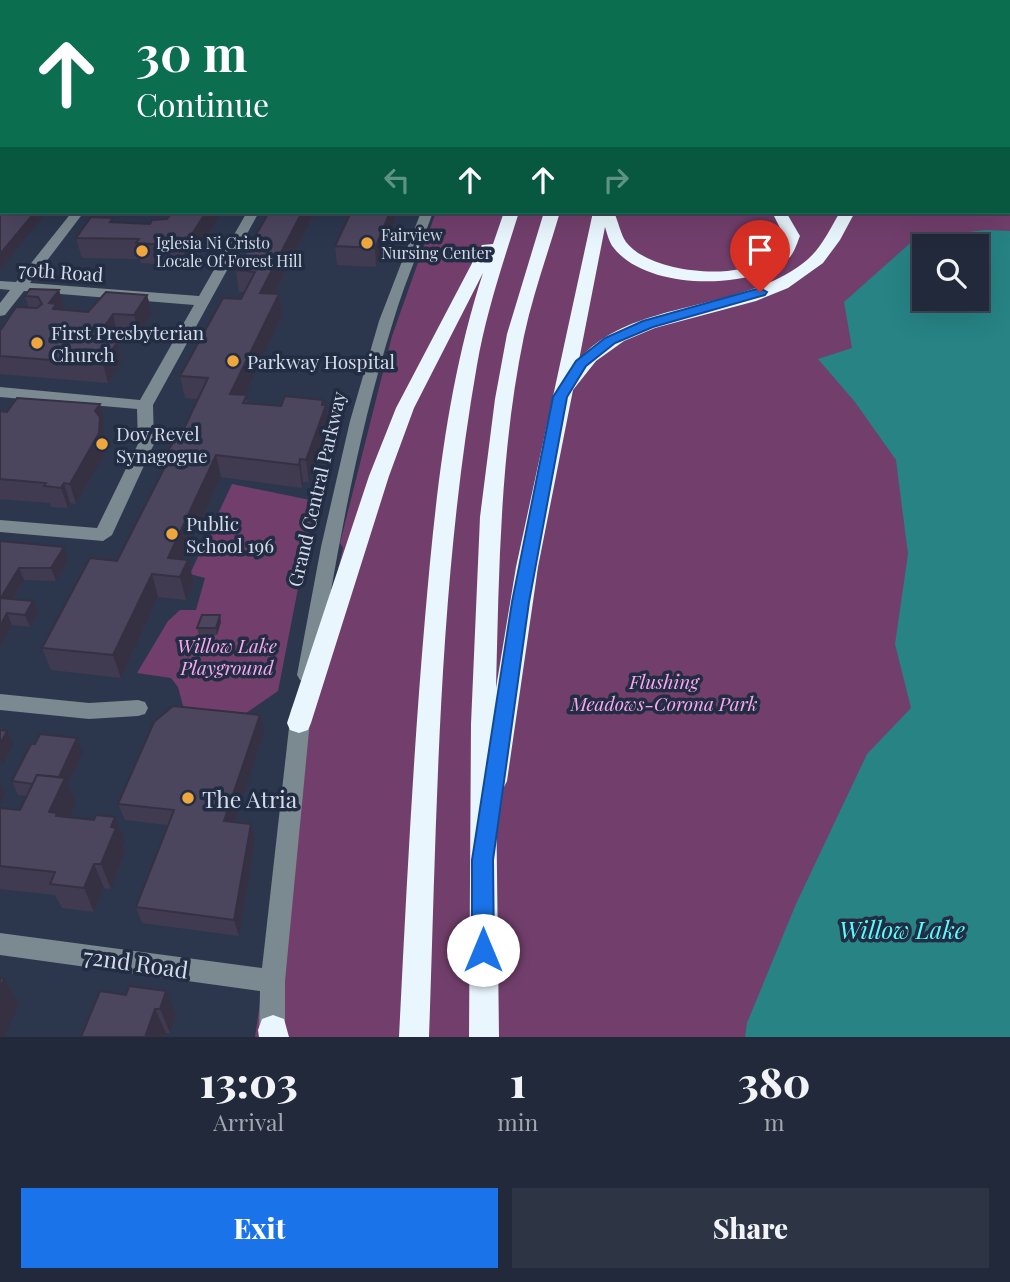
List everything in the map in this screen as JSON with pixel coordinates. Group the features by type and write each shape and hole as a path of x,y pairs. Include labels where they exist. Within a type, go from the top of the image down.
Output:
{"highway":[{"path":"299,723 379,476 405,408 508,214"},
{"path":"414,1037 428,724 445,506 470,353 508,214"},
{"path":"484,1037 484,666 494,474 516,334 551,214"},
{"path":"482,860 520,602 600,214"},
{"path":"608,214 616,239 638,260 676,274 718,277 759,270 785,254 792,243 793,234 788,221 781,214"},
{"path":"560,397 587,357 619,336 648,324 760,292 800,273 826,249 847,214"}],"street":[{"path":"3,316 19,287 76,214"},
{"path":"0,526 103,535 146,444 145,405 252,214"},
{"name":"Grand Central Parkway","path":"273,1035 273,981 299,723 338,501 381,334 426,214"},
{"name":"70th Road","path":"0,285 202,301"},
{"path":"0,392 145,405"},
{"path":"0,702 89,711 138,708"},
{"name":"72nd Road","path":"0,944 273,981"}],"green space":[{"name":"Flushing Meadows-Corona Park","path":"435,214 1010,214 1010,1037 255,1037 300,733 343,548 340,543 392,336"},
{"name":"Willow Lake Playground","path":"232,484 315,501 278,691 236,720 185,713 178,687 171,678 137,673 168,621 180,610 196,610 205,578 190,574"}],"water":[{"name":"Willow Lake","path":"985,230 1010,231 1010,1037 745,1037 747,1023 796,904 867,754 911,708 895,644 908,554 896,460 855,402 818,359 852,348 844,302 912,242 912,311 989,311 989,234 950,234"}],"building":[{"path":"0,214 33,214 0,254"},
{"path":"171,214 205,214 183,246 136,243 139,239 76,238 91,217 113,218 110,222 150,224 152,220 167,219"},
{"path":"268,214 301,214 260,293 279,294 230,394 247,395 243,403 281,406 285,396 323,400 322,405 326,405 306,460 300,459 299,465 216,455 168,558 188,560 180,577 152,574 113,655 42,648 90,558 117,561 172,453 167,453 177,435 181,435 208,378 180,376 223,298 241,299 255,272 236,270"},
{"path":"350,214 389,214 375,248 335,246"},
{"path":"30,289 59,290 49,303 56,304 53,309 88,312 106,292 147,295 134,315 113,314 95,340 117,342 103,364 0,356 0,331 16,307 37,308 42,304 38,297 25,296"},
{"path":"17,398 100,404 95,411 100,417 99,433 70,484 64,483 61,488 44,486 46,483 0,479 0,411 7,412"},
{"path":"0,541 64,547 51,568 19,568 0,596"},
{"path":"0,598 33,601 25,615 7,613 0,626"},
{"path":"202,615 220,615 216,628 197,628"},
{"path":"173,706 260,715 224,821 251,824 234,920 136,907 174,810 118,804 154,722"},
{"path":"0,730 7,731 0,744"},
{"path":"40,734 77,738 59,777 37,775 33,784 12,781 31,744 35,744"},
{"path":"37,775 65,778 49,812 57,813 56,816 94,820 96,815 115,817 111,827 116,828 101,864 94,864 84,888 50,884 55,872 0,866 0,808 20,810"},
{"path":"129,986 166,991 160,1009 155,1009 145,1037 81,1037 100,991 126,995"}],"place":[{"name":"Fairview Nursing Center","path":"367,243"},
{"name":"Iglesia Ni Cristo Locale Of Forest Hill","path":"142,251"},
{"name":"First Presbyterian Church","path":"37,343"},
{"name":"Parkway Hospital","path":"233,361"},
{"name":"Dov Revel Synagogue","path":"102,444"},
{"name":"Public School 196","path":"172,534"},
{"name":"The Atria","path":"188,798"}],"route":[{"path":"483,950 482,860 520,602 560,397 581,364 593,352 627,332 760,292"}]}
